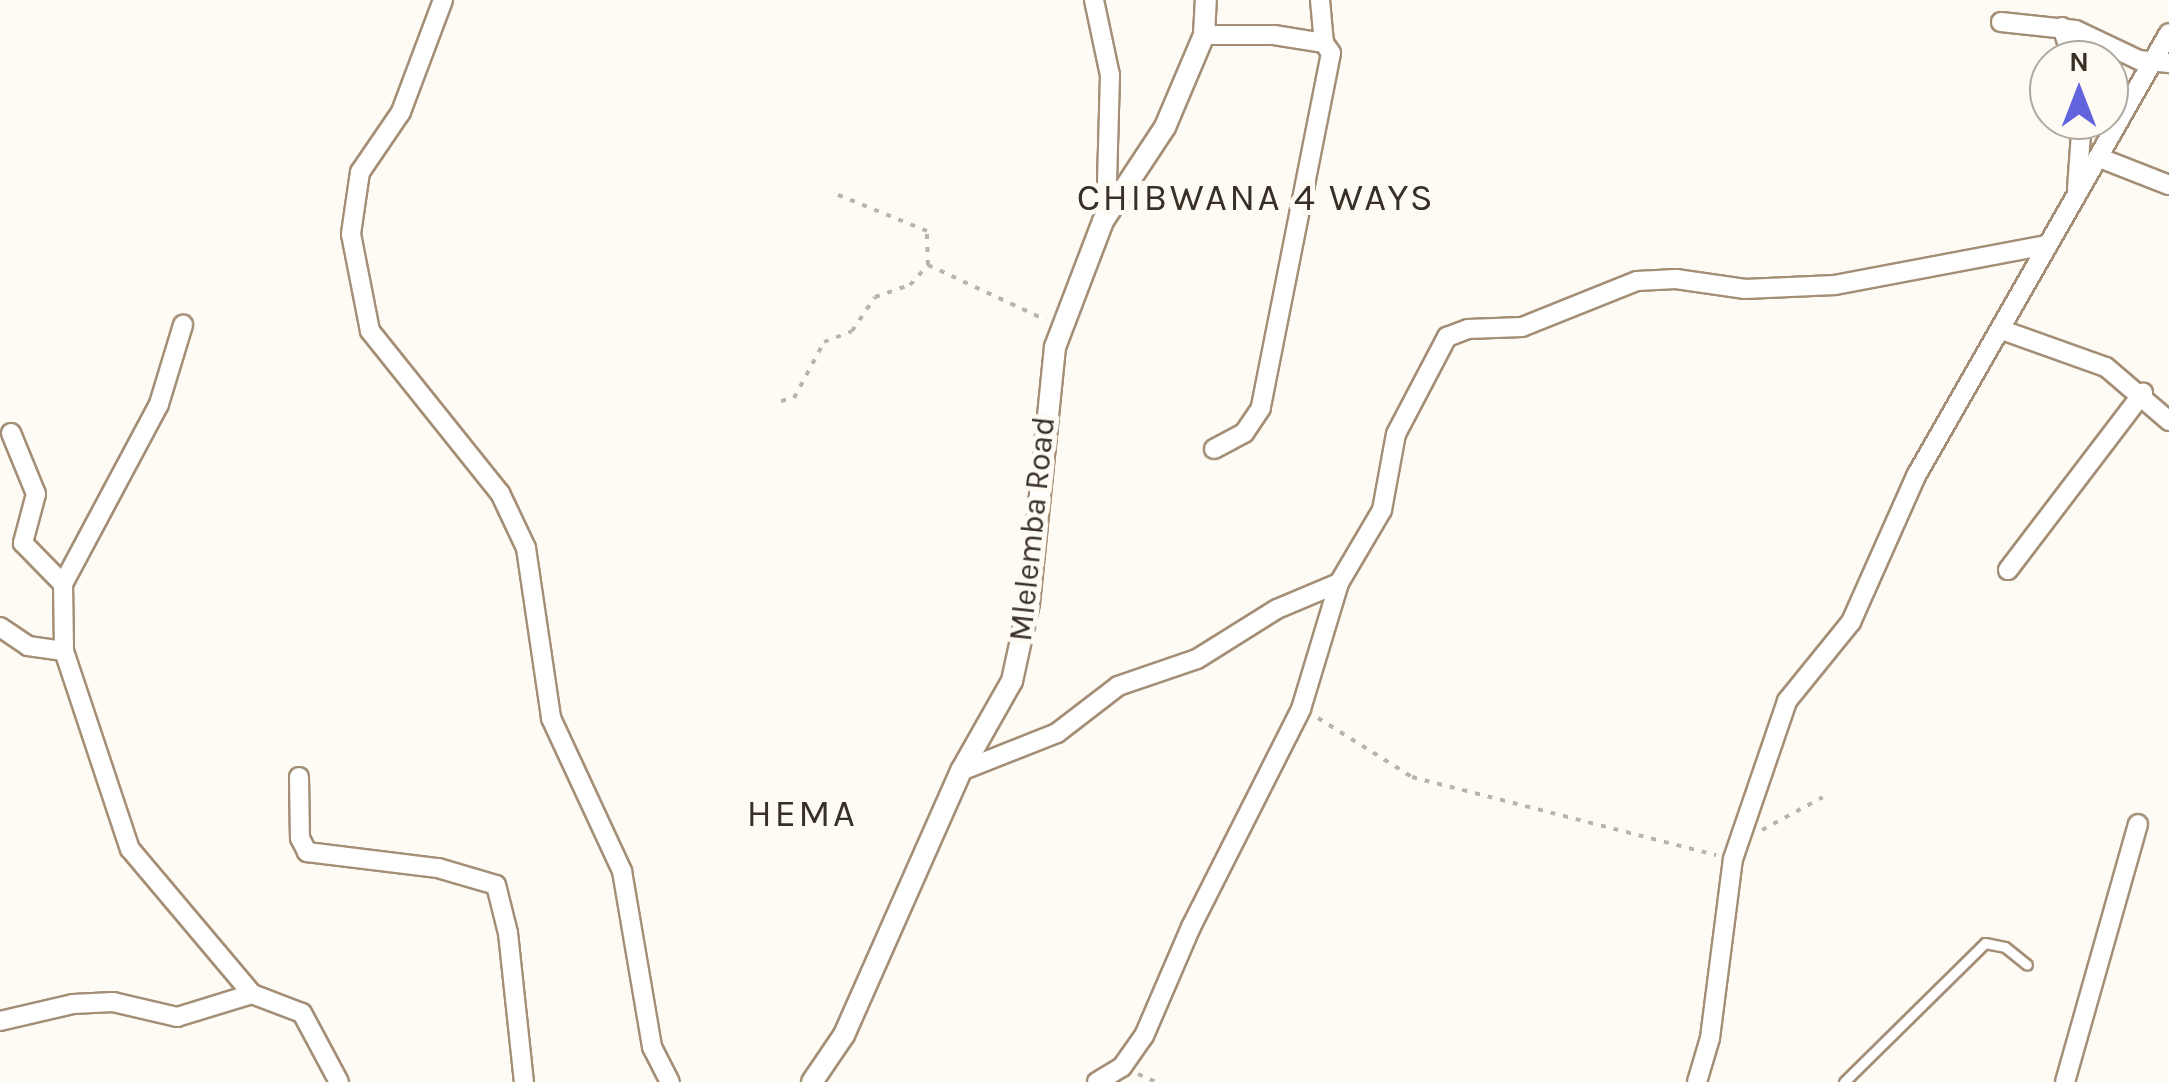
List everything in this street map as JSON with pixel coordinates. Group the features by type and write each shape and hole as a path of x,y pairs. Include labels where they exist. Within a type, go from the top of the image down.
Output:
{"street":[{"path":"442,0 400,112 360,172 351,234 370,331 500,492 526,548 551,718 622,871 652,1047 670,1082"},
{"name":"Mlelemba Road","path":"812,1082 860,1002 962,771 1020,658 1047,397 1063,327 1106,214 1110,76 1094,0"},
{"path":"1106,214 1147,160 1204,35 1206,0"},
{"path":"1214,449 1244,433 1261,408 1330,54 1324,43 1320,0"},
{"path":"2002,22 2062,26 2161,63"},
{"path":"2062,26 2067,40"},
{"path":"1698,1082 1710,1038 1733,859 1787,702 1852,622 1916,476 2002,330 2046,245 2161,63 2169,33"},
{"path":"1204,35 1324,43"},
{"path":"2076,195 2080,140"},
{"path":"2100,158 2169,185"},
{"path":"1097,1082 1122,1067 1144,1036 1190,927 1300,709 1340,583 1382,510 1401,422 1452,333 1522,327 1637,281 1746,288 1835,285 2046,245"},
{"path":"183,326 159,404 63,584 64,651 130,849 252,994 302,1012 339,1082"},
{"path":"2002,330 2084,356 2143,394 2169,420"},
{"path":"2008,570 2143,394"},
{"path":"11,433 36,494 23,543 63,584"},
{"path":"962,771 1057,733 1118,686 1197,659 1278,609 1340,583"},
{"path":"0,627 28,646 64,651"},
{"path":"299,776 300,838 307,852 438,868 496,885 508,933 524,1082"},
{"path":"2065,1082 2138,824"},
{"path":"0,1021 100,1003 177,1017 252,994"}],"lane":[{"path":"1844,1082 1985,944 2005,947 2027,965"}],"path":[{"path":"782,402 794,398 824,342 852,331 875,298 910,285 928,265 928,231 836,194"},
{"path":"928,265 1063,327"},
{"path":"1300,709 1412,776 1733,859"},
{"path":"1743,824 1770,830 1823,797"}],"district":[{"name":"CHIBWANA 4 WAYS","path":"1256,198"},
{"name":"HEMA","path":"802,814"}]}
